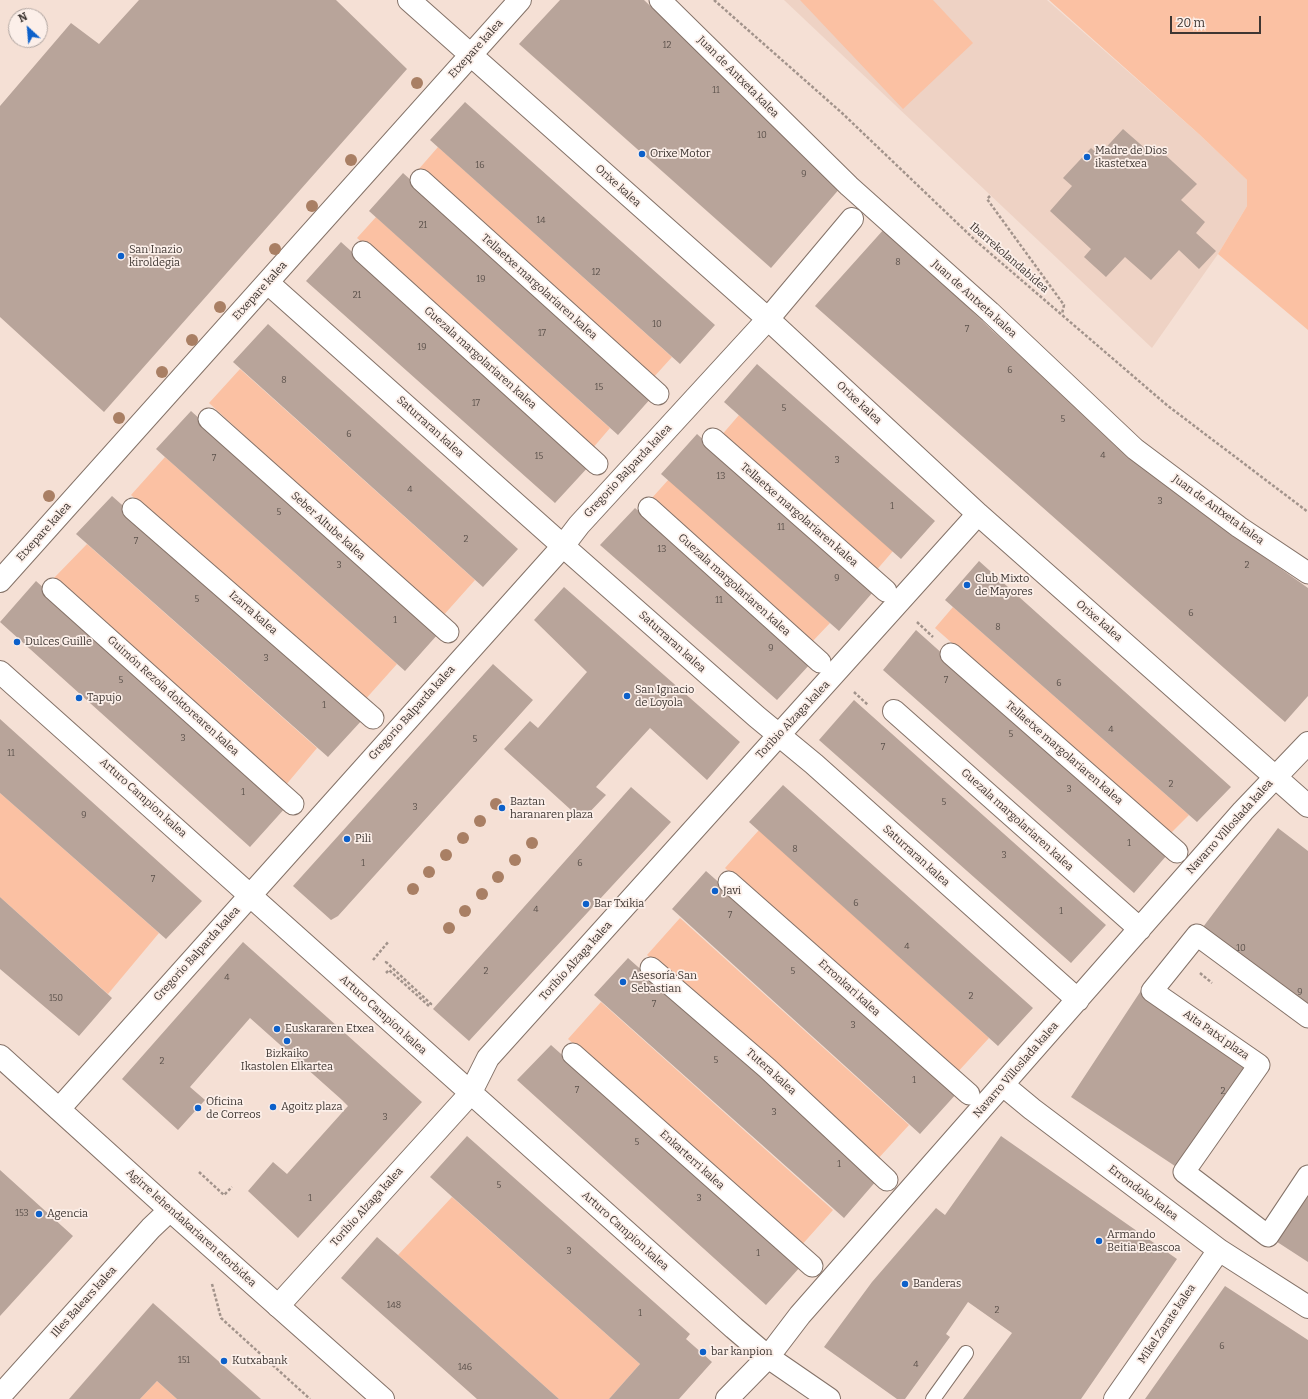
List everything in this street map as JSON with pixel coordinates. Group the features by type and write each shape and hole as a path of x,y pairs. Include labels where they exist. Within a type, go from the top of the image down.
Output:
{"street":[{"name":"Orixe kalea","path":"409,0 768,319 978,514 1308,806"},
{"name":"Etxepare kalea","path":"0,581 472,56 520,0"},
{"name":"Juan de Antxeta kalea","path":"660,0 849,186 990,312 1135,449 1239,527 1308,573"},
{"name":"Tellaetxe margolariaren kalea","path":"421,180 658,394"},
{"name":"Gregorio Balparda kalea","path":"59,1109 563,546 579,525 768,319 852,220"},
{"name":"Guezala margolariaren kalea","path":"364,252 597,464"},
{"name":"Saturraran kalea","path":"268,283 563,546 814,764 1078,1000"},
{"name":"Seber Altube kalea","path":"209,419 448,632"},
{"name":"Tellaetxe margolariaren kalea","path":"713,440 886,591"},
{"name":"Guezala margolariaren kalea","path":"649,508 820,662"},
{"name":"Izarra kalea","path":"133,509 373,718"},
{"name":"Toribio Alzaga kalea","path":"278,1306 470,1094 488,1058 978,514"},
{"name":"Guimón Rezola doktorearen kalea","path":"53,589 293,804"},
{"name":"Tellaetxe margolariaren kalea","path":"952,654 1177,852"},
{"name":"Arturo Campion kalea","path":"0,672 470,1094 734,1328 768,1357 828,1399"},
{"name":"Guezala margolariaren kalea","path":"894,711 1140,930"},
{"name":"Navarro Villoslada kalea","path":"727,1399 768,1357 800,1315 1275,776 1308,743"},
{"name":"Erronkari kalea","path":"729,882 969,1094"},
{"name":"Aita Patxi plaza","path":"1308,1017 1197,935 1152,991 1259,1065 1184,1172 1268,1236 1308,1176"},
{"name":"Tutera kalea","path":"651,968 767,1068 887,1180"},
{"name":"Enkarterri kalea","path":"573,1054 812,1266"},
{"name":"Agirre lehendakariaren etorbidea","path":"0,1056 170,1210 383,1399"},
{"name":"Errondoko kalea","path":"1003,1085 1032,1109 1219,1250 1308,1307"},
{"name":"Illes Balears kalea","path":"0,1396 150,1228 170,1210"},
{"name":"Mikel Zarate kalea","path":"1115,1399 1219,1250"}],"lane":[{"path":"933,1399 966,1353"}],"path":[{"name":"Ibarrekolandabidea","path":"714,0 842,113 976,241 1168,406 1308,512"},
{"path":"990,196 987,199 1064,305 1062,315"},
{"path":"854,692 870,707"},
{"path":"373,960 389,941"},
{"path":"386,972 389,970 429,1006 431,1004 386,962 388,961"},
{"path":"199,1172 224,1195 232,1187"}],"shaded area":[{"name":"Madre de Dios ikastetxea","path":"784,0 1047,0 1200,135 1247,180 1247,206 1218,254 1152,348"},
{"path":"800,0 933,0 973,43 903,109"},
{"path":"1049,0 1308,0 1308,330 1218,254 1247,206 1247,180 1200,135"},
{"path":"438,147 672,357 653,378 418,170"},
{"path":"376,217 610,428 592,449 357,238"},
{"path":"240,369 475,580 442,617 209,403"},
{"path":"739,415 893,551 874,573 720,437"},
{"path":"165,457 397,664 363,702 131,495"},
{"path":"669,479 830,623 811,643 651,499"},
{"path":"87,544 317,748 285,786 53,579"},
{"path":"953,607 1189,815 1169,835 935,628"},
{"path":"0,793 159,933 108,994 0,897"},
{"path":"759,830 989,1038 955,1075 725,868"},
{"path":"680,918 909,1125 876,1161 647,955"},
{"path":"601,1002 833,1210 800,1247 568,1039"},
{"path":"452,1197 640,1364 609,1399 559,1399 398,1255"},
{"path":"157,1381 177,1399 140,1399"}],"building":[{"name":"San Inazio kiroldegia","path":"139,0 336,0 407,69 104,412 0,317 0,106 71,23 99,44"},
{"path":"560,0 644,0 841,187 771,268 519,44"},
{"path":"465,102 715,325 680,364 430,140"},
{"path":"1123,129 1155,157 1161,151 1197,184 1181,200 1205,222 1196,233 1216,251 1199,269 1179,250 1151,280 1125,257 1106,277 1084,257 1091,249 1050,211 1072,186 1063,178 1091,148 1099,155"},
{"path":"403,173 652,397 618,435 369,211"},
{"path":"885,228 993,331 1137,462 1209,518 1308,588 1308,696 1285,722 815,306"},
{"path":"341,242 590,465 555,503 306,281"},
{"path":"268,324 518,549 483,587 233,362"},
{"path":"757,364 935,521 901,559 724,402"},
{"path":"191,411 438,634 405,671 156,449"},
{"path":"697,434 873,592 839,631 661,474"},
{"path":"112,496 363,719 328,757 76,534"},
{"path":"635,508 811,663 777,700 600,545"},
{"path":"979,561 1231,787 1197,822 945,600"},
{"path":"36,581 286,807 250,847 0,622"},
{"name":"San Ignacio de Loyola","path":"564,587 740,742 707,780 650,728 596,787 606,795 582,820 504,749 530,721 538,728 587,672 534,620"},
{"path":"916,630 1167,855 1134,893 883,670"},
{"path":"493,664 533,700 338,916 331,920 293,886"},
{"path":"854,700 1106,925 1071,963 819,740"},
{"path":"0,719 202,901 166,939 0,793"},
{"path":"783,785 1033,1008 998,1046 749,822"},
{"path":"631,787 671,822 469,1041 433,1009"},
{"path":"1278,828 1308,851 1308,1017 1197,935"},
{"path":"706,871 957,1093 920,1134 672,909"},
{"path":"0,897 112,998 79,1036 0,969"},
{"path":"243,942 422,1102 298,1238 248,1191 273,1162 287,1174 348,1106 342,1100 250,1018 190,1087 205,1100 178,1130 122,1079"},
{"path":"628,958 877,1180 844,1218 594,995"},
{"path":"1144,986 1259,1065 1184,1172 1071,1097"},
{"path":"551,1045 800,1267 766,1305 517,1080"},
{"path":"467,1136 690,1334 686,1339 712,1362 679,1399 609,1399 640,1364 430,1177"},
{"path":"1001,1136 1177,1259 1081,1399 963,1399 1012,1333 968,1302 946,1334 950,1337 905,1399 897,1399 824,1347 872,1282 936,1208 945,1215"},
{"path":"0,1170 73,1236 0,1316"},
{"path":"1308,1176 1308,1262 1268,1236"},
{"path":"377,1237 559,1399 477,1399 341,1278"},
{"path":"1225,1286 1308,1340 1308,1399 1145,1399"},
{"path":"153,1303 261,1399 177,1399 157,1381 140,1399 69,1399"}],"place":[{"name":"Orixe Motor","path":"642,154"},
{"name":"Madre de Dios ikastetxea","path":"1087,157"},
{"name":"San Inazio kiroldegia","path":"121,256"},
{"name":"Club Mixto de Mayores","path":"967,585"},
{"name":"Dulces Guille","path":"17,642"},
{"name":"San Ignacio de Loyola","path":"627,696"},
{"name":"Tapujo","path":"79,698"},
{"name":"Baztan haranaren plaza","path":"502,808"},
{"name":"Pili","path":"347,839"},
{"name":"Javi","path":"715,891"},
{"name":"Bar Txikia","path":"586,904"},
{"name":"Asesoría San Sebastian","path":"623,982"},
{"name":"Euskararen Etxea","path":"277,1029"},
{"name":"Bizkaiko Ikastolen Elkartea","path":"287,1041"},
{"name":"Agoitz plaza","path":"273,1107"},
{"name":"Oficina de Correos","path":"198,1108"},
{"name":"Agencia","path":"39,1214"},
{"name":"Armando Beitia Beascoa","path":"1099,1241"},
{"name":"Banderas","path":"905,1284"},
{"name":"bar kanpion","path":"703,1352"},
{"name":"Kutxabank","path":"224,1361"}]}
